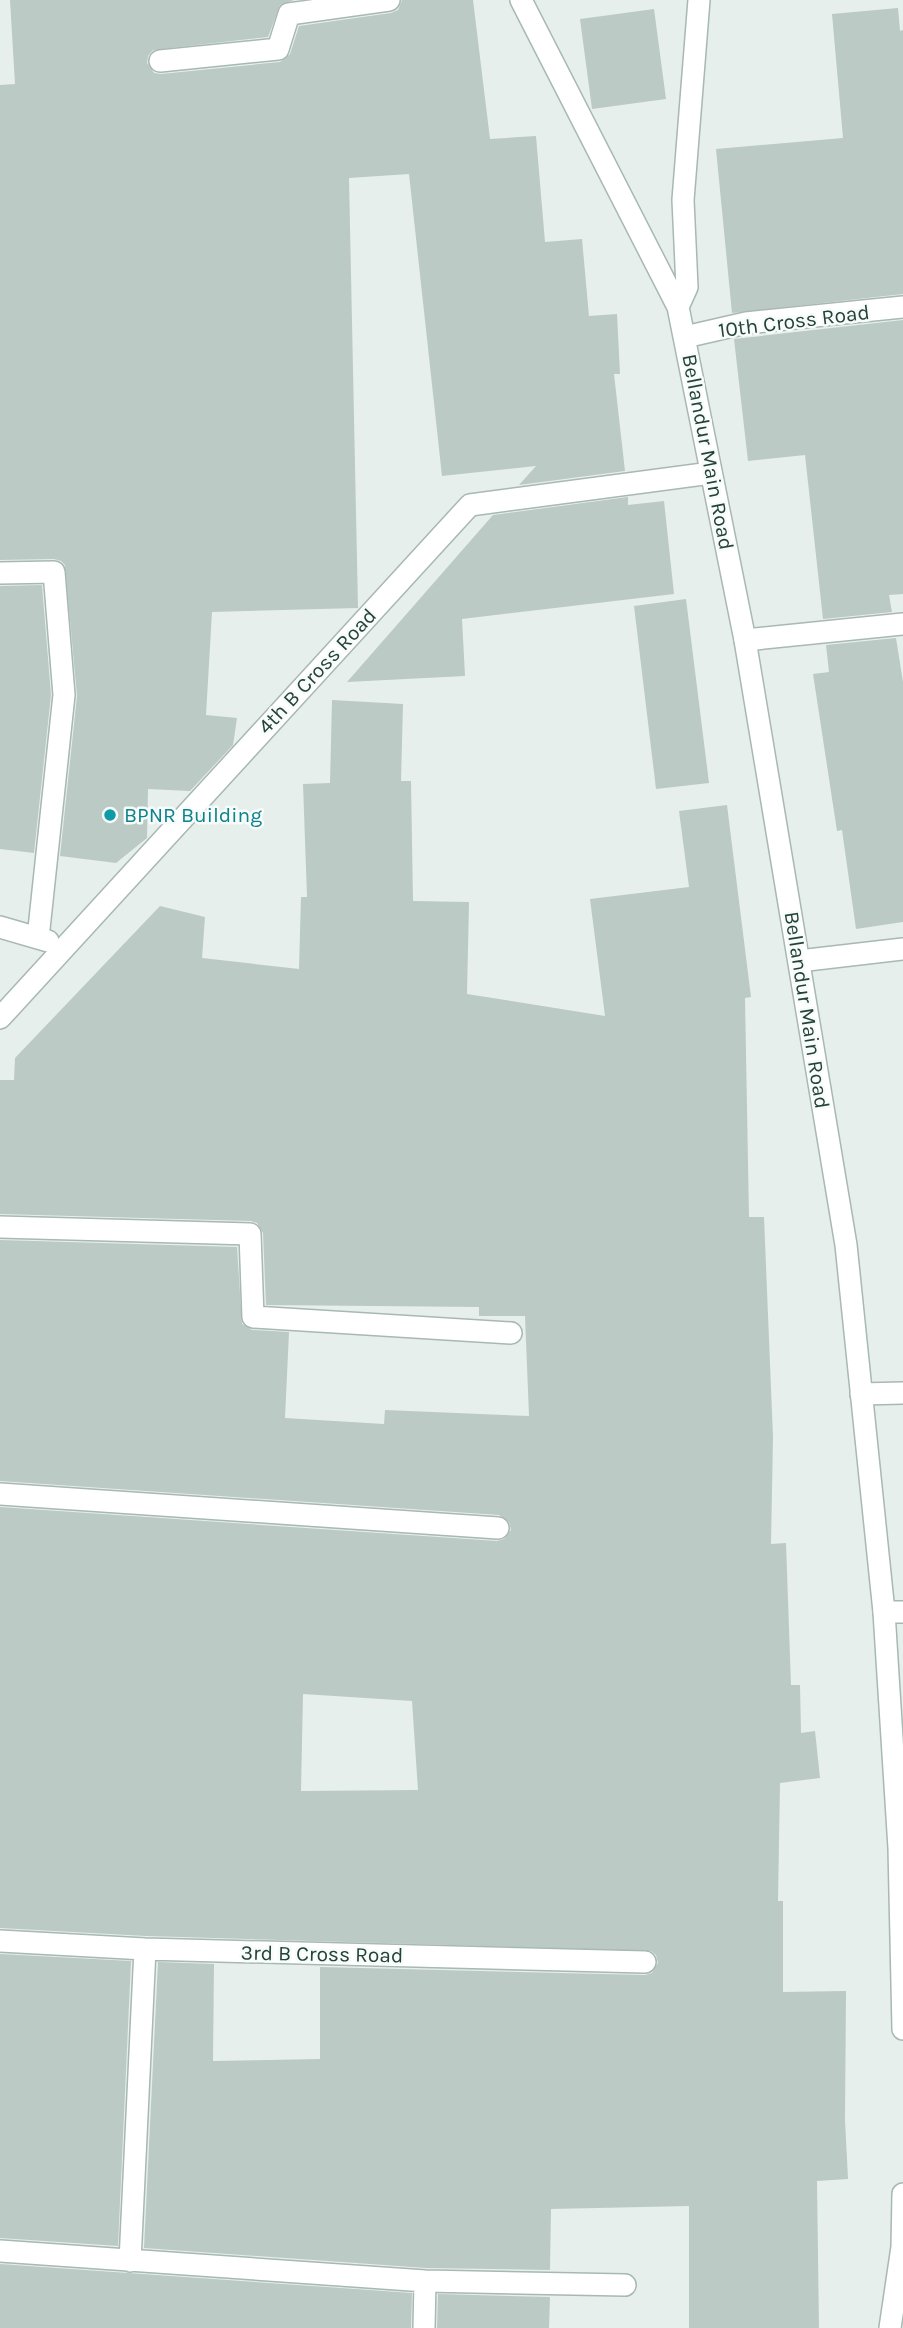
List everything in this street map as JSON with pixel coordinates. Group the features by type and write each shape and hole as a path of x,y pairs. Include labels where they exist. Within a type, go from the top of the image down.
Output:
{"street":[{"path":"160,61 278,49 289,14 389,0"},
{"path":"521,0 678,307"},
{"name":"Bellandur Main Road","path":"699,0 683,200 687,287 678,307 745,640 799,961 846,1245 861,1394 894,1612 903,2029"},
{"name":"10th Cross Road","path":"685,337 746,323 903,307"},
{"name":"4th B Cross Road","path":"0,1018 470,505 710,473"},
{"path":"0,573 54,572 64,695 38,938"},
{"path":"745,640 903,624"},
{"path":"0,928 64,946"},
{"path":"799,961 903,949"},
{"path":"0,1227 250,1234 253,1317 511,1333"},
{"path":"861,1394 903,1393"},
{"path":"0,1494 498,1528"},
{"name":"3rd B Cross Road","path":"0,1941 145,1949 645,1962"},
{"path":"130,2261 145,1949"},
{"path":"890,2328 902,2247 903,2194"},
{"path":"0,2251 425,2281 625,2285"},
{"path":"424,2328 425,2281"}],"building":[{"path":"10,0 294,0 280,5 268,37 153,50 147,63 154,73 161,74 280,62 290,54 299,26 391,13 398,10 402,0 473,0 490,139 536,136 545,242 582,239 589,316 617,314 620,374 614,374 625,471 519,485 536,466 442,476 409,174 349,178 358,608 212,612 206,715 237,718 233,745 190,791 148,789 147,838 116,863 60,856 77,696 65,565 54,559 0,560 0,85 15,84"},
{"path":"898,8 900,31 903,30 903,294 732,313 716,149 843,138 832,14"},
{"path":"654,9 666,99 592,109 580,19"},
{"path":"903,320 903,594 889,595 892,612 823,619 805,455 748,461 734,339"},
{"path":"628,497 628,505 664,501 674,594 462,619 465,676 347,682 493,515"},
{"path":"42,585 51,695 34,853 0,849 0,586"},
{"path":"686,599 709,783 656,789 634,606"},
{"path":"896,638 903,682 903,922 856,929 842,830 837,831 813,674 829,672 826,645"},
{"path":"332,700 403,704 401,781 411,781 413,901 469,902 467,994 605,1016 590,899 689,887 679,811 727,805 751,997 745,998 749,1217 764,1217 773,1437 771,1544 786,1543 791,1685 800,1685 801,1733 815,1731 820,1778 780,1783 778,1901 783,1901 783,1992 846,1991 845,2120 848,2179 817,2181 819,2328 689,2328 689,2206 551,2209 550,2270 426,2268 144,2248 158,1962 214,1964 213,2061 320,2059 320,1967 645,1975 652,1973 658,1963 656,1955 651,1951 146,1936 0,1928 0,1507 497,1541 504,1539 511,1530 509,1522 499,1515 0,1481 0,1240 237,1247 242,1324 252,1330 289,1332 285,1418 384,1424 385,1410 529,1416 525,1316 479,1316 479,1307 266,1305 263,1233 257,1223 251,1221 0,1214 0,1080 14,1080 15,1058 160,906 205,917 202,958 299,969 301,897 307,897 303,784 330,783","holes":["303,1694 412,1701 418,1790 301,1791"]},
{"path":"0,1954 131,1961 118,2246 0,2238"},
{"path":"0,2264 412,2293 411,2328 0,2328"},
{"path":"438,2294 550,2297 549,2328 437,2328"}],"place":[{"name":"BPNR Building","path":"110,815"}]}
